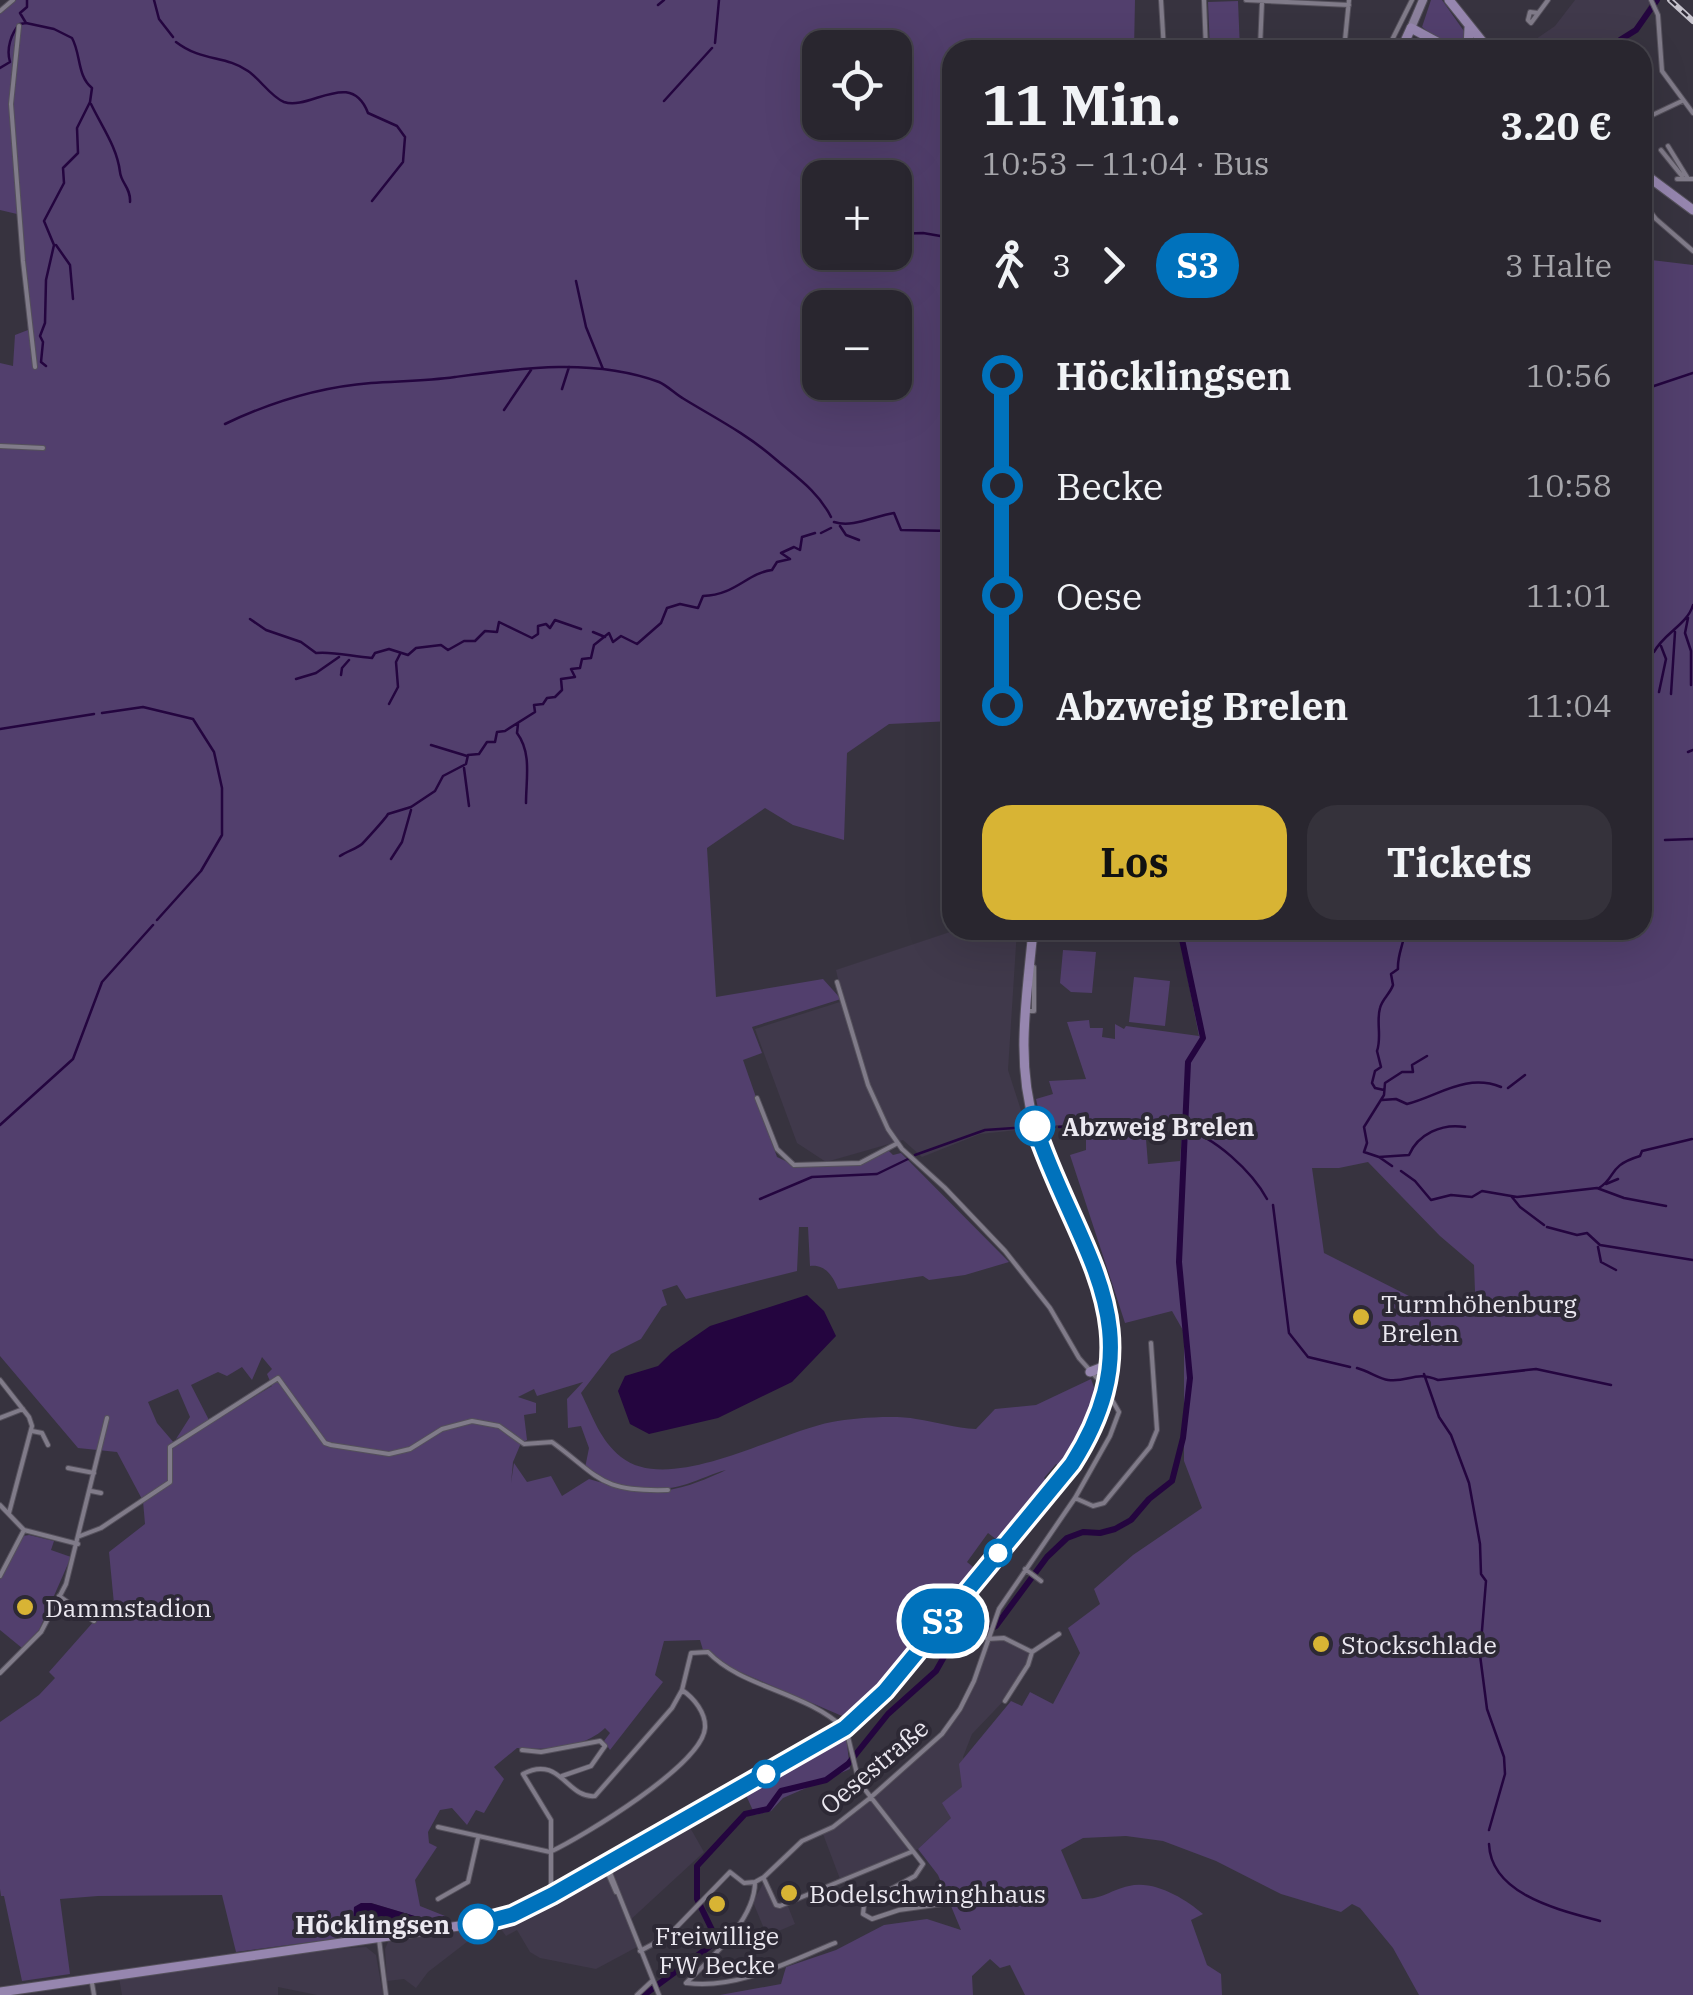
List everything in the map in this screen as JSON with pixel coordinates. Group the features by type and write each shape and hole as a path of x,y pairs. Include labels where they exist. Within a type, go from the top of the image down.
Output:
{"main road":[{"path":"1449,0 1477,40"},
{"path":"1411,28 1423,39"},
{"path":"1405,40 1411,28"},
{"path":"1411,28 1433,40"},
{"path":"1468,40 1469,28"},
{"path":"1652,179 1693,210"},
{"path":"2,1994 379,1939 512,1915 834,1735 846,1733 1062,1478 1081,1450 1104,1386 1110,1328 1102,1288 1032,1115 1024,1071 1024,1010 1032,940"},
{"path":"1090,1372 1108,1366"},
{"path":"1099,1406 1108,1400 1115,1401"}],"street":[{"path":"0,11 13,0"},
{"path":"1161,0 1163,40"},
{"path":"1204,0 1206,40"},
{"path":"1246,0 1349,3 1345,40"},
{"path":"1260,40 1262,0"},
{"path":"1392,40 1412,0"},
{"path":"1411,28 1423,0"},
{"path":"1538,13 1548,0"},
{"path":"1653,2 1662,71 1693,112"},
{"path":"19,26 11,104 22,261 35,367"},
{"path":"1652,115 1682,101"},
{"path":"1668,146 1685,178"},
{"path":"1661,150 1685,178"},
{"path":"1652,215 1693,251"},
{"path":"0,446 43,448"},
{"path":"837,982 874,1102 898,1143 1005,1251 1050,1308 1090,1372 1115,1401"},
{"path":"757,1098 777,1150 794,1165 860,1164 898,1143"},
{"path":"1075,1498 1094,1506 1104,1503 1150,1447 1157,1420 1151,1342"},
{"path":"80,1536 101,1528 170,1482 170,1446 278,1378 325,1443 331,1445 389,1454 410,1449 450,1426 472,1421 492,1423 524,1444 552,1442 602,1482 636,1490 668,1490"},
{"path":"0,1380 29,1417 32,1432 9,1513"},
{"name":"Oesestraße","path":"755,1882 802,1841 833,1827 870,1798 942,1734 974,1681 993,1622 1075,1498 1115,1426 1119,1412 1115,1401"},
{"path":"0,1418 23,1409"},
{"path":"0,1674 41,1632 72,1568 107,1418"},
{"path":"32,1432 42,1433 48,1444"},
{"path":"68,1468 94,1473"},
{"path":"82,1490 101,1493"},
{"path":"0,1505 24,1530 78,1544"},
{"path":"0,1576 24,1530"},
{"path":"1025,1569 1041,1582"},
{"path":"59,1596 94,1621"},
{"path":"1005,1701 1032,1652 1059,1634"},
{"path":"987,1639 1004,1638 1032,1652"},
{"path":"756,1779 736,1784 676,1816 552,1893 551,1820 523,1774 543,1770 562,1776 581,1794 595,1796 665,1716 682,1690 692,1653 708,1652 725,1668 778,1688 846,1733 853,1766 870,1798 923,1864 919,1873 869,1900 863,1914 872,1918 942,1904"},
{"path":"438,1827 550,1852 604,1824 659,1781 704,1734 705,1724 697,1704 682,1690"},
{"path":"522,1750 541,1752 600,1742 605,1746 592,1766 562,1776"},
{"path":"438,1899 468,1882 478,1838"},
{"path":"764,1877 776,1905 780,1906 912,1852"},
{"path":"606,1865 658,1993"},
{"path":"640,1950 668,1936 730,1872 755,1892"},
{"path":"744,1883 755,1882 755,1892 737,1925 686,1983 705,1985 776,1968 835,1943"},
{"path":"379,1939 386,1995"},
{"path":"92,1978 94,1995"},
{"path":"636,1995 652,1982"}],"shaded area":[{"path":"10,0 1135,0 1134,40 942,40 942,721 889,724 847,753 844,840 793,825 765,808 707,848 716,997 823,979 841,999 752,1027 762,1053 743,1060 777,1157 794,1165 860,1163 888,1150 893,1155 901,1153 1009,1262 965,1275 929,1280 923,1276 838,1289 828,1272 810,1266 808,1227 799,1227 797,1271 686,1299 677,1285 662,1290 667,1305 641,1339 611,1354 581,1393 602,1436 621,1457 642,1467 667,1469 724,1458 841,1421 908,1418 976,1429 995,1409 1036,1405 1091,1379 1098,1398 1090,1424 1064,1469 1056,1464 1044,1478 1050,1484 1001,1543 988,1533 967,1562 978,1571 879,1694 849,1719 726,1666 703,1650 700,1640 664,1641 655,1675 663,1682 610,1750 604,1741 610,1733 605,1728 575,1744 517,1748 494,1767 504,1779 484,1813 476,1810 467,1825 452,1808 440,1810 428,1832 429,1843 437,1847 415,1880 420,1906 445,1916 446,1924 436,1925 361,1903 355,1928 364,1935 236,1952 222,1895 60,1899 70,1974 22,1981 0,1889 0,1722 39,1695 55,1678 49,1672 114,1604 109,1552 145,1524 143,1501 117,1452 78,1448 0,1356 0,363 13,366 15,335 28,330 17,214 0,210 0,11","holes":["262,1357 272,1369 267,1374 272,1386 175,1444 157,1423 148,1402 178,1389 190,1417 176,1439 210,1422 191,1385 218,1372 227,1376 242,1367 252,1380","583,1382 567,1399 568,1428 581,1426 589,1448 585,1468 595,1476 620,1487 661,1489 726,1470 690,1485 659,1491 627,1489 589,1479 562,1496 551,1476 527,1482 514,1463 511,1483 513,1462 521,1443 527,1440 524,1415 536,1413 536,1403 518,1397 534,1389 537,1396"]},
{"path":"1431,0 1442,0 1466,34 1465,40 1440,40 1422,27"},
{"path":"1575,0 1652,0 1636,26 1618,40 1535,40 1555,26"},
{"path":"1238,1 1240,40 1210,40 1208,2"},
{"path":"1652,260 1693,265 1693,1995 1419,1995 1393,1948 1360,1908 1352,1904 1341,1912 1281,1894 1216,1861 1163,1841 1126,1836 1083,1838 1061,1850 1082,1899 1139,1885 1159,1888 1188,1902 1203,1914 1191,1920 1207,1965 1221,1974 1222,1995 1025,1995 1010,1965 1000,1968 990,1959 972,1976 973,1995 720,1995 781,1984 786,1967 836,1950 884,1925 927,1919 961,1930 938,1875 918,1849 951,1818 942,1803 962,1787 959,1764 1011,1701 1022,1706 1030,1692 1053,1704 1080,1653 1068,1628 1100,1604 1094,1589 1133,1555 1202,1508 1184,1461 1184,1332 1172,1311 1125,1323 1070,1155 1086,1150 1086,1131 1145,1127 1148,1164 1180,1161 1183,1119 1042,1126 1036,1099 1053,1094 1049,1081 1086,1079 1067,1022 1089,1020 1090,1028 1103,1028 1102,1037 1115,1039 1115,1024 1124,1029 1126,1026 1199,1036 1180,940 1652,940","holes":["1368,1162 1474,1265 1476,1317 1417,1304 1413,1298 1324,1253 1312,1168"]},
{"path":"942,935 942,940 1016,940 1008,1070 1027,1129 980,1134 922,1157 903,1140 826,1162 797,1143 755,1029 843,1001 836,970"},
{"path":"1063,950 1096,952 1092,993 1071,992 1060,983"},
{"path":"1134,977 1170,981 1165,1026 1129,1022"},
{"path":"807,1295 824,1311 836,1336 792,1382 718,1418 649,1434 630,1424 618,1391 625,1376 658,1366 710,1326"},
{"name":"Dammstadion","path":"23,1536 54,1541 51,1550 71,1557 39,1630 22,1648 0,1630 0,1578"},
{"path":"1004,1638 1032,1652 1014,1690 972,1734 963,1757 972,1778 951,1818 918,1849 840,1879 823,1834 848,1818 942,1734 974,1681 987,1639"},
{"path":"846,1736 850,1769 783,1798 771,1811 755,1815 745,1793"},
{"path":"688,1824 704,1852 628,1922 637,1947 596,1969 540,1958 530,1952 517,1930 506,1936 501,1929"},
{"path":"764,1882 775,1908 787,1904 795,1924 767,1936 753,1902"},
{"path":"361,1903 436,1925 364,1935 353,1921 354,1907"},
{"path":"479,1928 476,1935 428,1972 416,1988 404,1979 387,1981 388,1942"},
{"path":"366,1947 376,1955 383,1995 317,1995 278,1987 278,1995 122,1995 119,1978 316,1950"}],"waterway":[{"path":"0,68 10,62 14,32 26,23 20,13 27,7 27,0"},
{"path":"154,0 159,19 173,37"},
{"path":"658,5 664,0"},
{"path":"715,43 719,0"},
{"path":"1620,40 1636,30 1657,0"},
{"path":"26,23 72,38 84,77 92,88 90,102 77,128 78,153 63,168 64,183 44,221 54,245 40,336 41,362 46,366"},
{"path":"176,42 195,53 239,66 284,102 341,92 351,94 361,100 368,113 397,126 405,137 403,162 372,201"},
{"path":"664,101 712,48"},
{"path":"91,104 112,146 130,202"},
{"path":"912,233 942,236"},
{"path":"56,245 70,265 73,299"},
{"path":"576,281 586,327 603,369"},
{"path":"562,389 569,367"},
{"path":"225,424 296,397 352,385 532,368 609,370 659,382 741,433 805,484 831,517"},
{"path":"504,410 531,370"},
{"path":"1652,387 1693,373"},
{"path":"834,522 856,523 894,513 901,530 942,531"},
{"path":"840,526 846,535 859,540"},
{"path":"821,533 831,528"},
{"path":"340,856 362,844 388,814 411,807 435,791 443,776 466,764 468,755 479,754 487,742 495,742 497,732 535,712 534,705 555,697 562,690 561,679 575,677 571,669 580,668 582,659 591,658 594,645 609,633 613,642 621,636 637,644 661,623 667,608 680,604 698,608 703,596 724,592 772,570 777,562 790,559 781,553 794,547 800,550 802,537 815,533"},
{"path":"1652,652 1686,618 1693,605"},
{"path":"1688,618 1685,633 1691,651 1691,685"},
{"path":"250,619 316,653 372,658 375,653 389,649 408,655 416,648 441,645 448,650 464,641 475,641 485,631 497,632 499,622 532,638 538,634 538,626 546,624 550,628 555,620 581,629"},
{"path":"593,632 605,637"},
{"path":"1671,694 1675,632"},
{"path":"1659,692 1666,659 1661,646"},
{"path":"389,704 398,687 396,662 400,654"},
{"path":"296,679 316,673 339,657"},
{"path":"341,675 349,660"},
{"path":"102,713 143,707 193,719 214,752 222,788 222,835 201,871 157,920"},
{"path":"0,729 94,714"},
{"path":"518,724 517,733 526,758 526,803"},
{"path":"431,745 467,756"},
{"path":"1688,752 1693,750"},
{"path":"464,768 469,806"},
{"path":"391,859 402,842 411,810"},
{"path":"1665,840 1693,839"},
{"path":"0,1125 73,1059 102,982 153,925"},
{"path":"644,1995 713,1944 715,1936 697,1899 697,1866 745,1814 768,1809 781,1791 826,1780 848,1764 888,1714 936,1671 949,1648 996,1626 1047,1557 1067,1538 1115,1529 1131,1520 1172,1481 1183,1438 1190,1378 1179,1262 1188,1062 1203,1038 1182,940"},
{"path":"1384,1090 1372,1083 1375,1071 1381,1067 1377,1051 1379,1013 1393,985 1391,974 1398,969 1403,940"},
{"path":"1392,1166 1364,1152 1364,1127 1384,1095 1385,1083 1402,1072 1413,1072 1412,1065 1427,1056"},
{"path":"1508,1088 1525,1075"},
{"path":"1382,1100 1396,1099 1407,1104 1464,1084 1501,1087"},
{"path":"1149,1122 1185,1119"},
{"path":"1059,1127 1146,1122"},
{"path":"915,1155 985,1130 1028,1127"},
{"path":"1042,1128 1055,1127"},
{"path":"1379,1157 1409,1155 1418,1141 1432,1132 1465,1127"},
{"path":"1184,1130 1208,1139 1232,1157 1267,1199"},
{"path":"1599,1188 1617,1168 1640,1156 1642,1151 1692,1139"},
{"path":"760,1199 812,1177 877,1174 910,1158"},
{"path":"1401,1171 1431,1200 1451,1195 1472,1197 1482,1191 1517,1197 1597,1188 1666,1206"},
{"path":"1606,1184 1618,1179"},
{"path":"1512,1197 1544,1225"},
{"path":"1273,1205 1289,1333 1308,1357 1350,1367"},
{"path":"1547,1227 1577,1235 1587,1233 1600,1245 1693,1260"},
{"path":"1598,1247 1601,1262 1616,1270"},
{"path":"1357,1368 1395,1380 1423,1376 1438,1380 1536,1369 1611,1385"},
{"path":"1424,1374 1469,1483 1481,1574 1486,1581 1480,1655 1487,1709 1504,1757 1505,1774 1489,1830"},
{"path":"1489,1844 1493,1862 1514,1888 1548,1905 1600,1921"}],"railway":[{"path":"1670,0 1693,21"}],"bus line":[{"name":"S3","path":"478,1924 512,1915 552,1895 845,1728 885,1691 1072,1464 1089,1434 1101,1400 1110,1346 1108,1313 1095,1265 1035,1126"}],"place":[{"name":"Abzweig Brelen","path":"1035,1126"},
{"name":"Turmhöhenburg Brelen","path":"1361,1317"},
{"name":"Dammstadion","path":"25,1607"},
{"name":"Stockschlade","path":"1321,1644"},
{"name":"Bodelschwinghhaus","path":"789,1893"},
{"name":"Freiwillige FW Becke","path":"717,1904"},
{"name":"Höcklingsen","path":"478,1924"}]}
